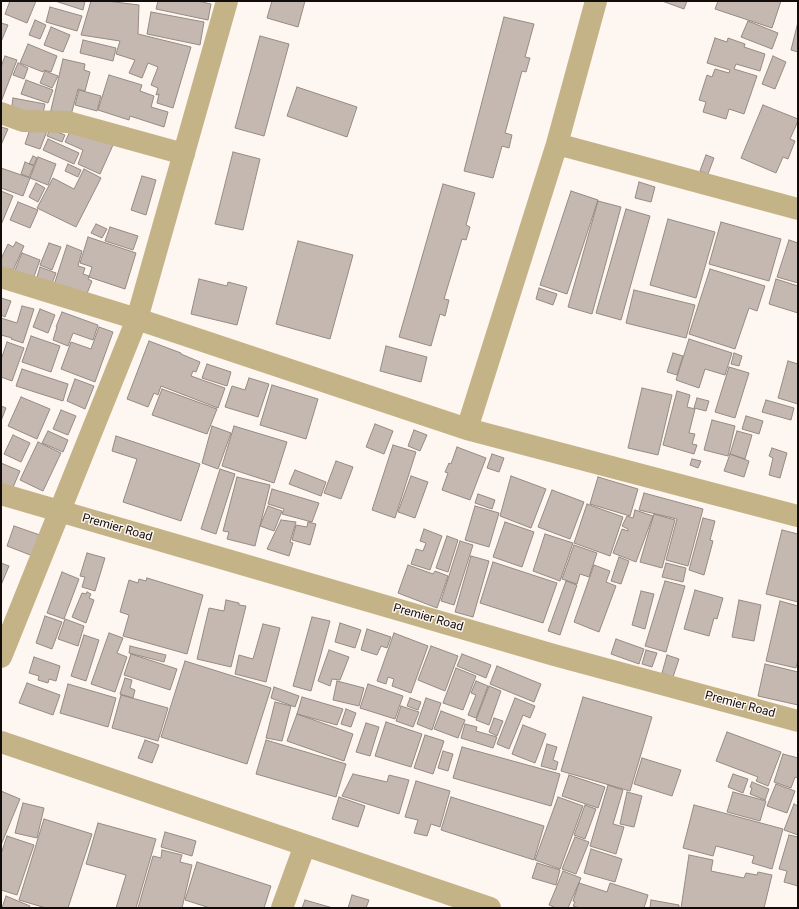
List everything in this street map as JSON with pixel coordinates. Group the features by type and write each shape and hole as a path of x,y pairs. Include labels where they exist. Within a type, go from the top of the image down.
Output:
{"street":[{"path":"1,657 137,319 227,1"},
{"path":"467,429 557,144 596,1"},
{"path":"1,113 23,121 68,122 184,154"},
{"path":"557,144 798,209"},
{"path":"1,277 137,319 467,429 798,516"},
{"name":"Premier Road","path":"1,494 554,655 798,721"},
{"path":"1,742 490,908"},
{"path":"282,908 305,845"}],"building":[{"path":"10,1 36,1 27,23 5,14"},
{"path":"55,1 85,1 83,10"},
{"path":"91,1 107,1 139,5 138,34 191,47 173,108 157,103 159,94 156,95 158,88 151,85 158,67 148,63 142,78 129,73 135,60 116,54 120,41 81,35"},
{"path":"158,1 198,1 211,4 208,20 156,9"},
{"path":"272,1 305,1 298,27 267,18"},
{"path":"662,1 687,1 684,9"},
{"path":"718,1 781,1 772,28 715,9"},
{"path":"50,7 82,16 77,31 46,22"},
{"path":"151,12 204,22 200,45 147,34"},
{"path":"504,17 534,24 525,57 530,58 526,72 522,71 505,133 512,135 509,148 502,146 493,178 464,171"},
{"path":"35,20 46,25 40,39 29,35"},
{"path":"748,21 778,33 772,49 741,37"},
{"path":"798,22 798,52 791,50"},
{"path":"1,23 8,25 1,42"},
{"path":"51,27 70,35 63,52 44,45"},
{"path":"260,36 289,44 264,136 235,128"},
{"path":"715,38 727,42 728,38 745,44 744,47 765,54 760,71 736,64 734,69 757,76 744,114 729,109 726,119 703,112 706,102 699,100 707,75 712,77 715,69 729,73 730,70 707,63"},
{"path":"83,40 116,48 113,61 80,53"},
{"path":"28,44 57,56 51,72 44,70 43,72 20,63"},
{"path":"5,56 17,60 1,102 1,67"},
{"path":"773,56 786,62 775,89 762,84"},
{"path":"63,59 85,64 84,70 90,72 85,91 78,89 70,119 50,114"},
{"path":"18,63 28,68 24,79 13,75"},
{"path":"45,71 58,76 52,88 40,83"},
{"path":"109,75 142,85 140,91 154,96 151,107 168,112 164,127 130,116 129,120 98,110"},
{"path":"26,80 53,90 48,103 21,94"},
{"path":"297,87 357,107 347,137 287,116"},
{"path":"79,90 101,96 97,111 75,105"},
{"path":"13,98 45,104 42,118 11,113"},
{"path":"763,105 798,119 790,139 795,141 788,159 783,157 776,173 741,158"},
{"path":"31,126 47,131 40,149 25,144"},
{"path":"1,127 8,129 1,145"},
{"path":"72,127 113,145 100,174 78,164 83,150 65,142"},
{"path":"50,129 65,135 62,142 47,136"},
{"path":"48,139 79,153 74,164 43,150"},
{"path":"233,152 260,159 243,230 215,224"},
{"path":"706,155 714,158 708,174 700,171"},
{"path":"33,156 37,158 34,165 29,164"},
{"path":"38,157 56,164 48,185 30,178"},
{"path":"25,162 34,166 29,177 21,174"},
{"path":"68,164 81,170 78,177 65,171"},
{"path":"1,168 30,178 23,196 1,188"},
{"path":"84,169 101,178 76,227 37,208 53,178 74,189"},
{"path":"142,176 156,180 146,215 131,210"},
{"path":"639,182 655,187 651,202 635,198"},
{"path":"36,183 45,188 38,202 29,197"},
{"path":"443,184 475,193 466,225 470,227 466,240 462,239 444,299 449,300 445,316 440,314 431,346 399,337"},
{"path":"1,191 13,196 1,225"},
{"path":"571,191 598,200 567,294 540,285"},
{"path":"598,201 621,207 592,314 568,307"},
{"path":"18,202 38,210 30,228 10,220"},
{"path":"626,209 650,216 621,320 596,313"},
{"path":"668,219 715,232 696,298 650,285"},
{"path":"721,222 781,239 769,281 709,264"},
{"path":"96,224 107,229 102,238 91,233"},
{"path":"110,227 138,236 133,250 105,241"},
{"path":"88,237 136,253 125,289 89,277 92,267 80,263"},
{"path":"789,240 798,243 798,283 777,277"},
{"path":"298,241 353,255 330,339 276,324"},
{"path":"16,242 24,246 11,275 1,270 1,259 8,244 13,247"},
{"path":"49,243 61,247 52,270 40,265"},
{"path":"67,245 82,251 78,266 85,268 83,274 89,276 88,279 92,281 86,296 54,285"},
{"path":"22,253 40,260 32,282 13,275"},
{"path":"40,267 56,273 50,289 35,284"},
{"path":"710,269 765,286 757,311 749,308 735,349 689,334"},
{"path":"199,279 227,286 228,282 247,287 237,325 191,314"},
{"path":"776,279 798,286 798,313 769,304"},
{"path":"539,288 557,294 553,305 536,299"},
{"path":"634,290 695,305 686,338 626,323"},
{"path":"1,298 11,301 5,317 1,315"},
{"path":"22,306 34,309 23,343 1,335 1,318 17,323"},
{"path":"40,309 55,315 48,333 33,327"},
{"path":"62,312 98,325 93,340 73,333 68,346 53,340"},
{"path":"99,327 113,332 95,382 61,369 71,342 91,349"},
{"path":"31,336 60,346 51,372 22,362"},
{"path":"689,339 732,353 725,375 705,369 699,388 676,380"},
{"path":"149,341 200,362 196,372 193,371 191,376 225,388 218,408 161,386 158,395 154,393 148,407 127,399"},
{"path":"7,342 24,348 12,381 1,377 1,357"},
{"path":"386,346 427,357 421,382 380,371"},
{"path":"673,353 683,356 677,375 667,372"},
{"path":"734,353 742,356 739,366 731,364"},
{"path":"788,361 798,364 798,404 778,398"},
{"path":"207,364 231,372 227,386 202,378"},
{"path":"729,367 749,373 735,418 715,412"},
{"path":"22,369 68,384 63,401 16,386"},
{"path":"249,378 269,384 258,417 225,407 232,386 245,390"},
{"path":"75,379 94,386 85,409 67,401"},
{"path":"272,385 318,399 306,439 260,425"},
{"path":"642,388 672,395 658,455 628,448"},
{"path":"162,389 217,409 207,434 152,415"},
{"path":"677,391 690,395 687,407 695,409 689,433 695,434 692,444 697,445 694,454 663,445"},
{"path":"21,397 50,409 37,439 8,426"},
{"path":"697,398 709,401 706,411 694,408"},
{"path":"766,400 794,408 791,420 762,412"},
{"path":"1,406 6,408 1,421"},
{"path":"61,410 76,416 68,435 53,429"},
{"path":"746,416 763,421 759,434 742,429"},
{"path":"712,420 735,426 728,456 704,450"},
{"path":"375,424 393,431 384,454 366,447"},
{"path":"212,426 231,433 218,469 202,463"},
{"path":"234,426 287,442 274,483 222,466"},
{"path":"414,430 427,435 420,451 408,446"},
{"path":"48,431 68,440 63,452 42,443"},
{"path":"737,431 752,435 745,459 730,454"},
{"path":"13,435 30,443 21,462 4,454"},
{"path":"116,436 200,464 181,521 123,502 137,459 112,451"},
{"path":"38,442 61,453 43,491 20,480"},
{"path":"393,445 416,452 395,518 372,510"},
{"path":"457,447 486,458 470,500 442,490 448,473 445,472 449,463 451,464"},
{"path":"772,448 787,453 780,478 769,475 773,458 769,456"},
{"path":"492,454 504,458 499,472 487,468"},
{"path":"730,454 749,461 744,477 724,471"},
{"path":"692,459 701,461 698,468 690,465"},
{"path":"336,461 353,467 341,499 324,493"},
{"path":"1,463 20,471 11,492 1,487"},
{"path":"220,469 235,474 216,534 201,529"},
{"path":"295,470 326,482 321,496 289,484"},
{"path":"411,476 428,482 415,518 398,512"},
{"path":"511,476 546,489 531,528 500,516"},
{"path":"237,477 270,485 255,546 227,539 229,532 223,531"},
{"path":"598,477 638,489 630,516 590,504"},
{"path":"272,489 319,503 312,522 282,514 284,509 268,504"},
{"path":"552,490 584,502 570,539 538,527"},
{"path":"644,493 703,509 688,566 666,560 677,519 639,510"},
{"path":"478,494 495,500 492,509 475,503"},
{"path":"587,504 623,517 610,556 574,543"},
{"path":"268,506 282,511 274,531 260,526"},
{"path":"475,506 499,513 489,547 465,540"},
{"path":"635,510 653,516 636,562 613,553 622,529 628,531 628,529 622,526 627,516 633,518"},
{"path":"654,514 675,520 662,568 640,562"},
{"path":"703,518 715,521 710,540 713,541 704,575 689,570"},
{"path":"281,520 296,522 290,542 293,543 289,556 267,549"},
{"path":"308,522 316,524 310,545 292,540 296,525 307,527"},
{"path":"505,522 534,532 522,567 493,557"},
{"path":"14,526 40,535 33,556 7,546"},
{"path":"424,529 442,536 430,570 411,564 416,549 423,551 426,543 420,541"},
{"path":"782,530 798,534 798,602 766,594"},
{"path":"545,534 573,543 560,581 533,571"},
{"path":"447,536 458,540 448,572 436,568"},
{"path":"460,541 473,545 454,605 441,601"},
{"path":"574,545 597,553 589,577 580,574 577,584 562,579"},
{"path":"87,553 105,558 95,591 82,587 85,577 80,576"},
{"path":"471,556 489,561 473,617 455,612"},
{"path":"619,557 629,561 621,584 611,581"},
{"path":"493,562 557,583 543,623 480,603"},
{"path":"1,563 9,566 1,585"},
{"path":"666,563 686,568 683,582 662,577"},
{"path":"408,565 433,574 435,571 448,576 437,608 398,593"},
{"path":"594,565 610,571 606,582 616,586 599,632 574,622"},
{"path":"62,572 79,579 64,619 47,613"},
{"path":"147,578 203,595 187,654 123,636 129,615 120,612 129,580 138,583 139,579 146,581"},
{"path":"566,581 577,585 560,635 548,631"},
{"path":"665,581 685,586 666,652 645,646"},
{"path":"695,590 723,598 717,619 714,618 709,636 684,629"},
{"path":"641,591 654,594 645,629 632,625"},
{"path":"87,592 91,594 89,598 94,600 86,623 72,617 82,593 86,594"},
{"path":"226,600 246,606 231,667 197,659 209,608 224,611"},
{"path":"739,600 761,605 754,641 732,637"},
{"path":"780,601 798,606 798,659 796,668 766,661"},
{"path":"45,616 62,622 52,649 36,643"},
{"path":"312,617 330,621 311,691 293,686"},
{"path":"65,619 84,626 78,646 58,639"},
{"path":"340,623 361,630 355,648 335,642"},
{"path":"263,624 280,628 266,682 235,674 239,655 253,659"},
{"path":"367,629 391,637 387,648 381,646 377,655 361,650"},
{"path":"109,633 123,638 117,653 127,657 115,692 91,684"},
{"path":"394,633 428,646 411,693 392,686 394,679 388,677 386,684 377,681"},
{"path":"84,635 99,640 86,681 71,676"},
{"path":"616,639 644,649 639,664 611,654"},
{"path":"130,646 166,655 164,662 129,653"},
{"path":"431,646 458,656 445,691 418,680"},
{"path":"329,650 349,657 340,680 332,679 330,686 318,681"},
{"path":"646,650 657,653 652,667 642,664"},
{"path":"131,654 177,669 170,690 124,675"},
{"path":"462,654 491,665 486,678 457,666"},
{"path":"667,655 679,659 673,677 662,673"},
{"path":"34,657 60,666 56,681 49,679 48,683 38,680 39,676 29,673"},
{"path":"185,661 271,688 247,764 161,737"},
{"path":"765,664 798,672 798,705 758,696"},
{"path":"497,666 541,684 534,702 490,684"},
{"path":"456,668 476,676 463,710 443,703"},
{"path":"125,678 132,680 130,688 135,690 133,698 120,694"},
{"path":"337,681 364,688 359,706 333,700"},
{"path":"476,681 488,686 476,718 468,715 476,695 471,693"},
{"path":"27,683 60,695 53,715 19,703"},
{"path":"68,684 116,698 108,727 60,713"},
{"path":"368,684 403,696 395,719 360,708"},
{"path":"489,686 501,691 489,725 476,720"},
{"path":"274,687 299,696 295,707 271,698"},
{"path":"121,695 168,708 158,741 112,728"},
{"path":"302,697 343,709 337,725 297,714"},
{"path":"583,697 652,717 630,791 561,771"},
{"path":"410,698 421,702 418,710 407,706"},
{"path":"426,698 441,703 432,730 417,724"},
{"path":"515,698 535,706 530,718 523,715 509,749 497,744"},
{"path":"275,702 291,706 282,741 266,738"},
{"path":"401,706 419,712 413,727 396,721"},
{"path":"346,709 356,713 351,727 341,724"},
{"path":"441,711 465,720 458,738 434,729"},
{"path":"297,714 353,734 344,761 287,741"},
{"path":"494,718 503,721 497,736 489,732"},
{"path":"386,722 422,734 411,767 375,756"},
{"path":"366,723 379,727 370,756 356,752"},
{"path":"465,724 477,727 476,731 497,737 493,748 461,738"},
{"path":"523,725 546,734 535,763 512,754"},
{"path":"727,732 781,752 768,786 756,781 758,777 716,761"},
{"path":"425,735 444,741 433,774 414,768"},
{"path":"145,740 159,745 152,763 138,758"},
{"path":"266,740 346,764 336,797 256,774"},
{"path":"547,744 557,747 553,760 558,762 556,770 541,766"},
{"path":"462,747 560,774 551,806 453,778"},
{"path":"443,751 453,754 448,771 438,768"},
{"path":"783,754 798,758 798,778 795,777 791,788 774,782"},
{"path":"642,758 681,770 672,796 634,784"},
{"path":"353,774 387,782 389,775 409,780 399,814 342,796"},
{"path":"733,774 748,779 743,793 728,787"},
{"path":"569,775 605,787 598,808 562,796"},
{"path":"416,781 450,791 440,827 431,824 427,836 414,833 418,820 405,817"},
{"path":"752,782 769,789 765,800 750,794"},
{"path":"776,784 795,791 787,813 767,806"},
{"path":"608,785 623,790 613,824 624,827 616,854 590,846"},
{"path":"1,791 20,799 1,845"},
{"path":"627,792 642,796 634,827 620,824"},
{"path":"733,792 766,801 760,821 727,812"},
{"path":"339,797 365,806 358,827 332,819"},
{"path":"451,797 544,826 534,860 441,830"},
{"path":"558,797 583,806 560,869 535,860"},
{"path":"23,803 44,808 37,838 15,833"},
{"path":"794,804 798,806 798,835 784,830"},
{"path":"585,805 596,809 585,839 574,835"},
{"path":"694,805 783,829 772,869 752,863 754,856 716,846 713,856 683,848"},
{"path":"44,819 92,834 68,908 46,908 19,900"},
{"path":"98,823 156,839 136,908 116,908 126,875 86,864"},
{"path":"165,832 196,841 192,856 161,847"},
{"path":"789,835 798,837 798,886 784,882 787,871 779,869"},
{"path":"7,836 34,845 17,895 1,890 1,854"},
{"path":"575,837 589,842 576,874 562,869"},
{"path":"591,849 622,859 615,882 584,873"},
{"path":"162,850 182,855 180,862 192,865 182,908 138,908 153,856 161,858"},
{"path":"689,855 713,860 711,871 744,878 746,873 757,875 758,872 772,875 764,908 681,908"},
{"path":"197,862 271,886 264,908 210,908 185,900"},
{"path":"537,863 560,870 556,885 532,878"},
{"path":"563,871 581,878 568,908 556,908 549,905"},
{"path":"579,883 607,892 610,883 648,895 644,908 580,908 573,906 575,902 573,901"},
{"path":"352,895 369,900 366,908 348,908"},
{"path":"6,896 30,906 29,908 2,908"},
{"path":"305,900 333,908 302,908"},
{"path":"651,900 679,905 679,908 650,908"}]}
